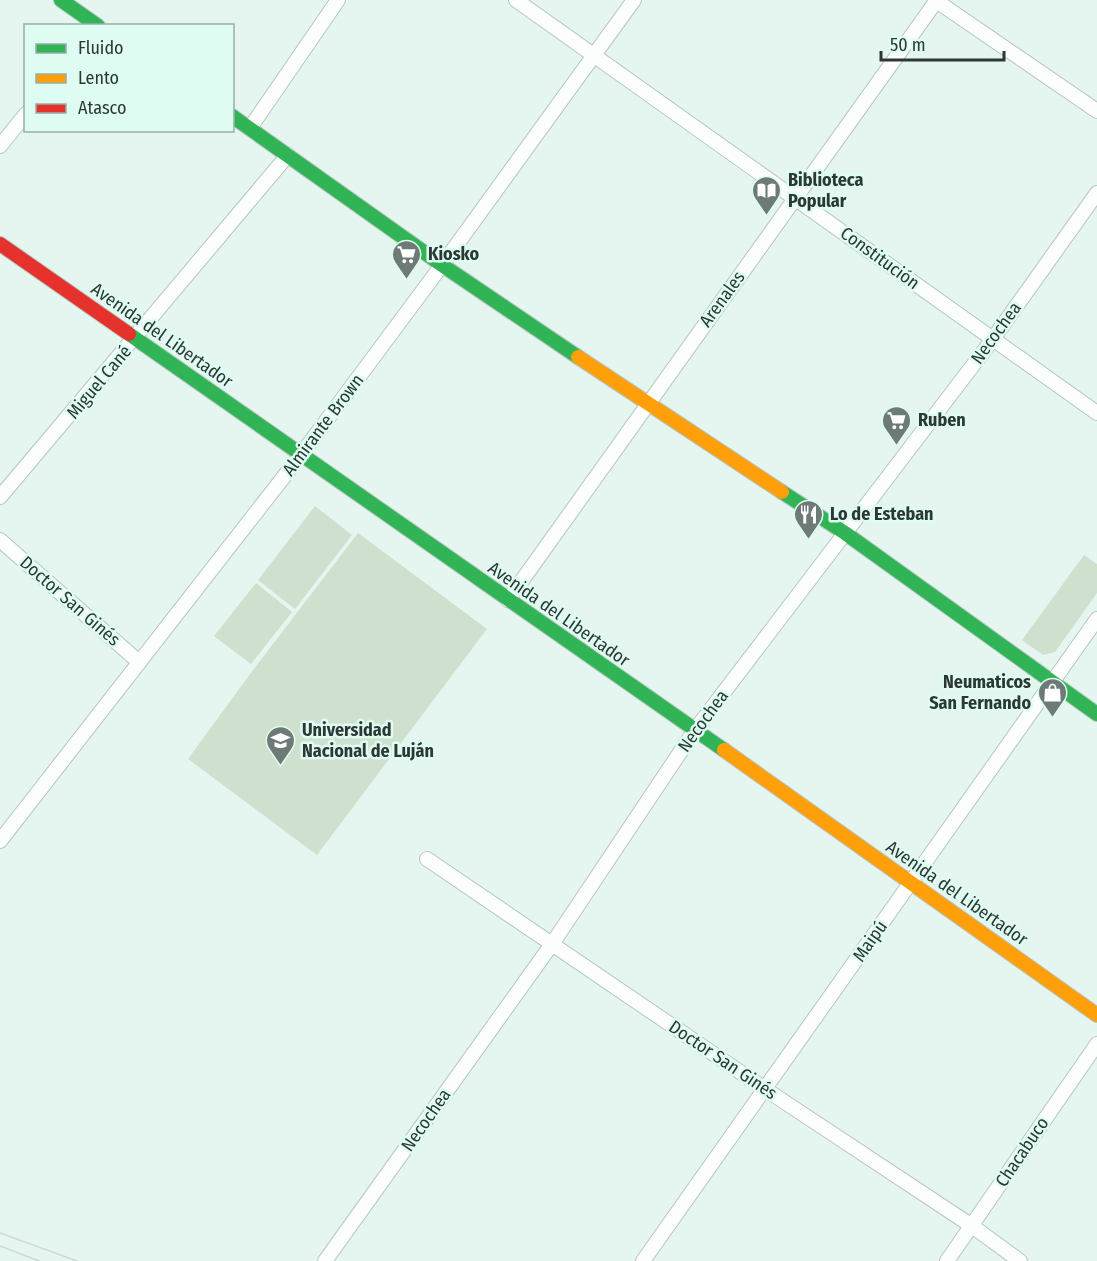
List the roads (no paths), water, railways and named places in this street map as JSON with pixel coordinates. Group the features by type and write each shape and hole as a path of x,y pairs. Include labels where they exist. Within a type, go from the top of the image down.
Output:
{"main road":[{"path":"62,0 95,24"},
{"path":"234,117 442,265 647,404 844,533 1097,714"},
{"name":"Avenida del Libertador","path":"0,244 300,456 695,730 1097,1015"}],"street":[{"path":"250,128 338,0"},
{"name":"Constitución","path":"516,0 1097,413"},
{"name":"Almirante Brown","path":"0,841 300,456 634,0"},
{"path":"936,0 1097,111"},
{"name":"Arenales","path":"508,600 936,0"},
{"path":"0,146 24,116"},
{"name":"Miguel Cané","path":"0,497 288,155"},
{"name":"Necochea","path":"330,1260 552,944 695,730 993,339 1097,193"},
{"name":"Doctor San Ginés","path":"0,540 139,662"},
{"name":"Maipú","path":"643,1261 1097,620"},
{"name":"Doctor San Ginés","path":"427,859 765,1089 972,1226 1020,1261"},
{"name":"Chacabuco","path":"947,1261 1097,1044"}],"tram line":[{"path":"0,1233 77,1261"},
{"path":"0,1246 39,1261"}],"place":[{"name":"Biblioteca Popular","path":"767,216"},
{"name":"Kiosko","path":"407,280"},
{"name":"Ruben","path":"897,446"},
{"name":"Lo de Esteban","path":"809,540"},
{"name":"Neumaticos San Fernando","path":"1052,718"},
{"name":"Universidad Nacional de Luján","path":"281,766"}]}
